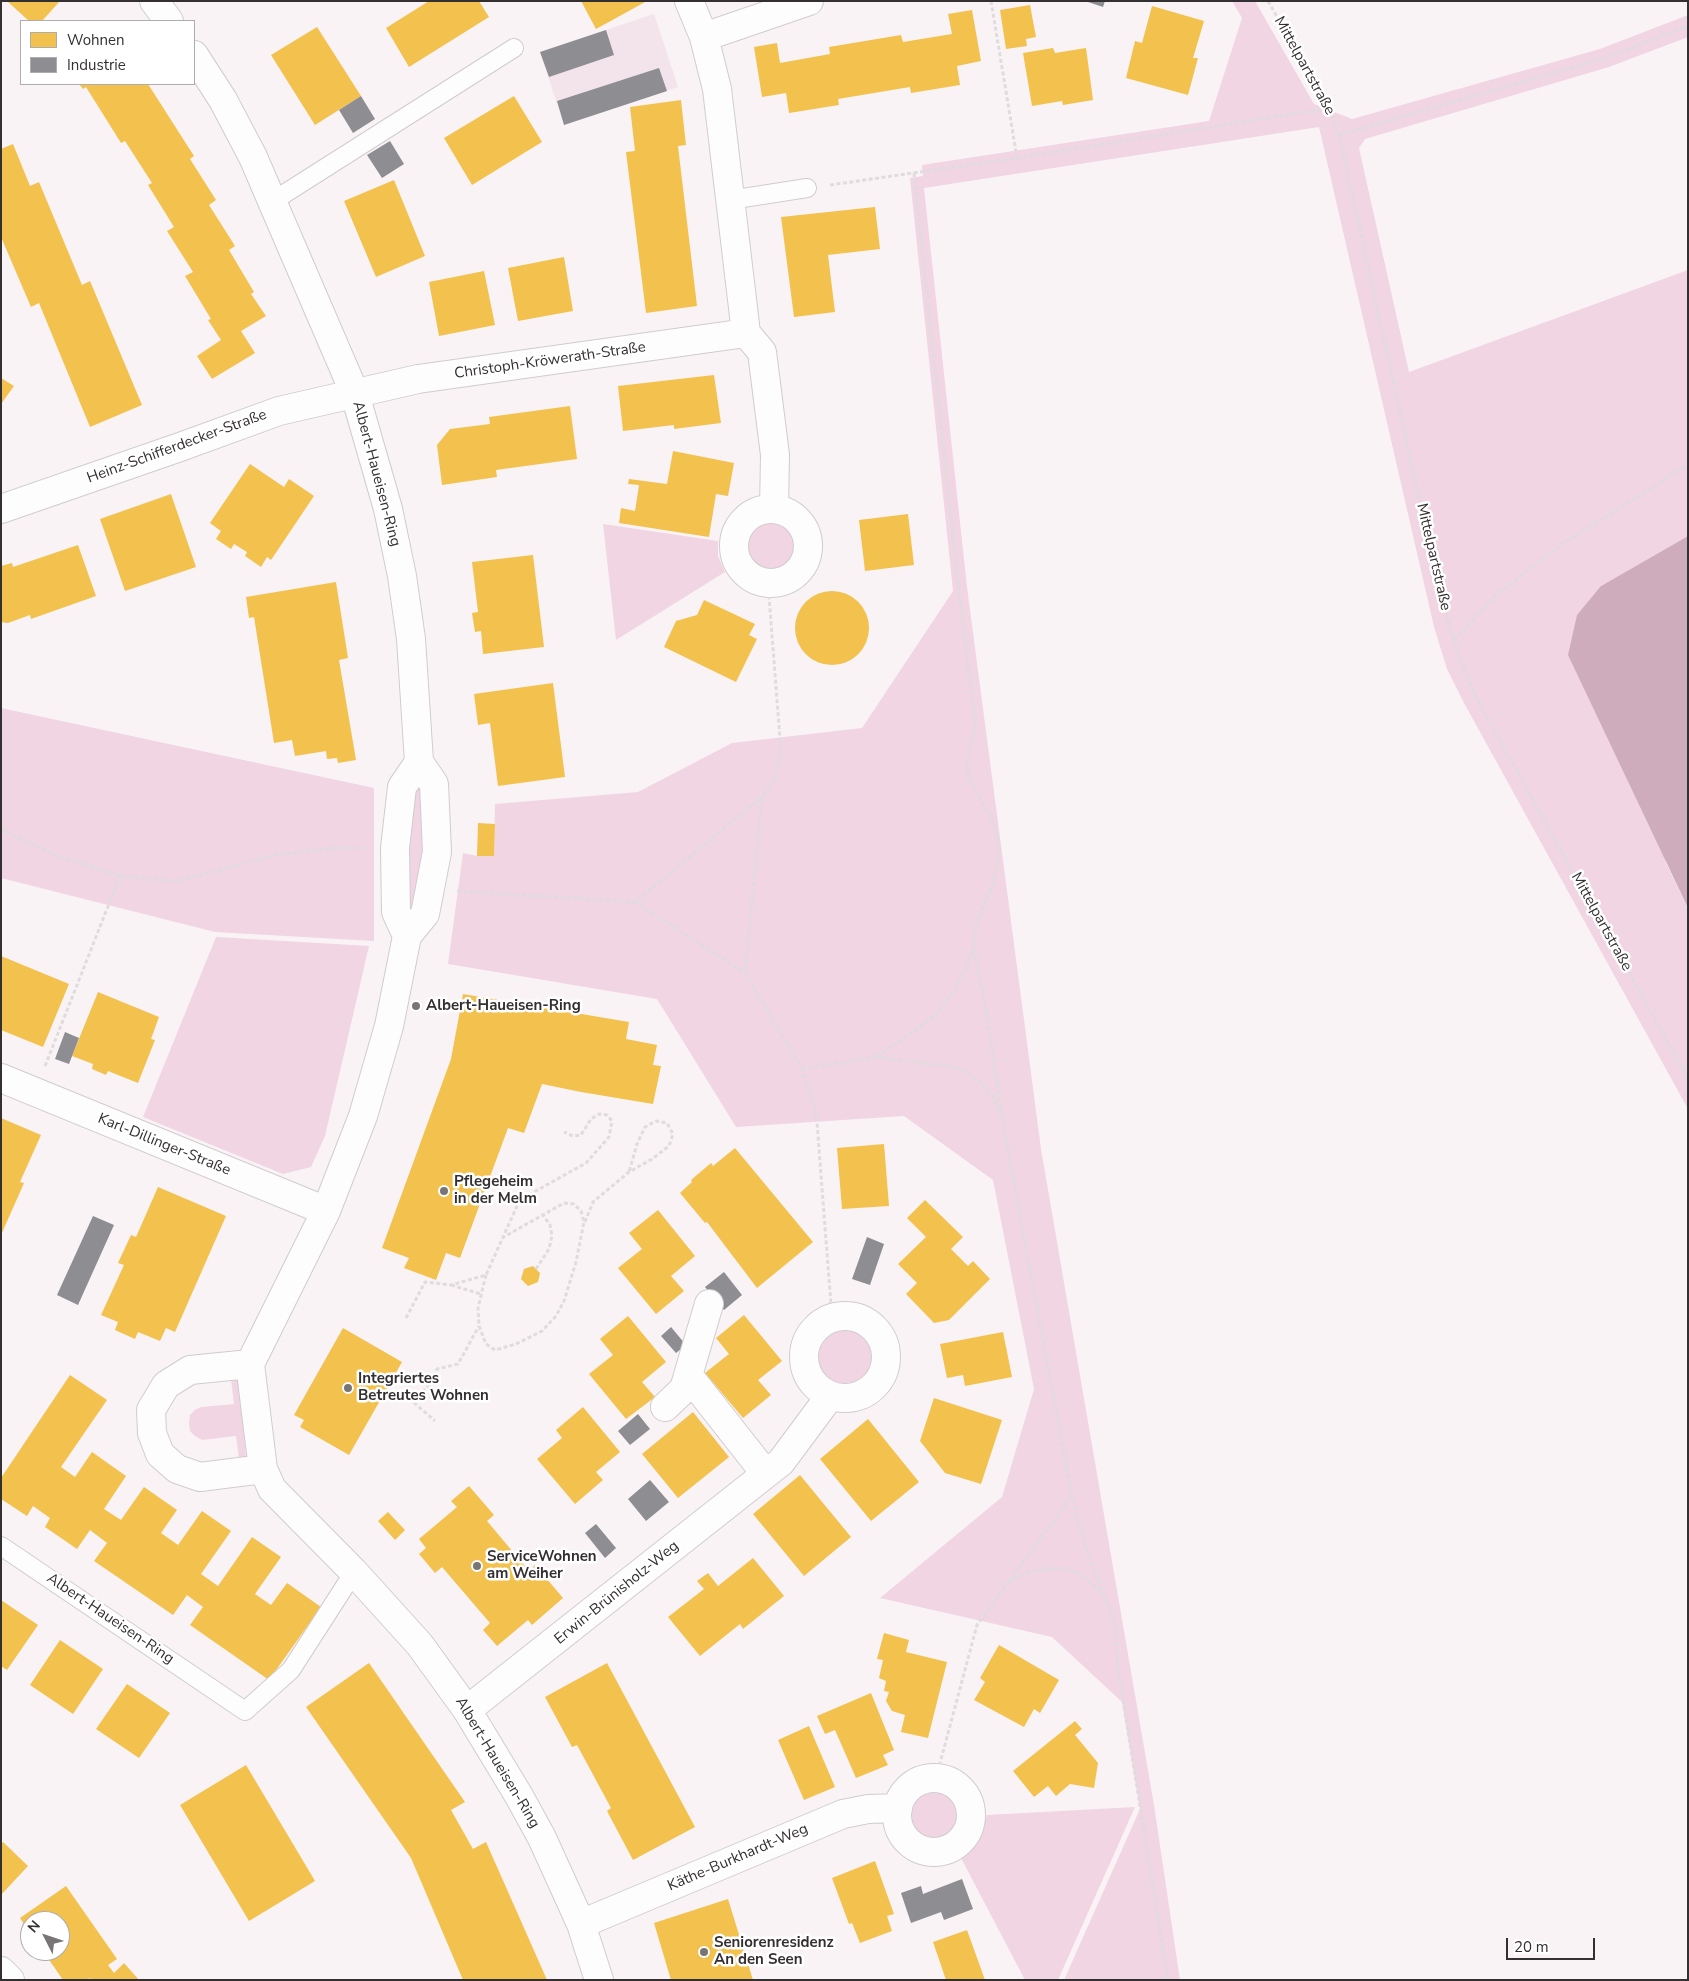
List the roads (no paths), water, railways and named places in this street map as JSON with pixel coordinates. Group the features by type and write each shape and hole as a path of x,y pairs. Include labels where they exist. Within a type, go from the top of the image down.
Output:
{"street":[{"path":"154,1 168,20"},
{"path":"689,1 704,37 717,89 746,333 762,352 775,455 774,509"},
{"path":"704,37 809,1"},
{"name":"Albert-Haueisen-Ring","path":"195,57 224,100 253,157 355,394 388,509 402,576 411,639 418,762"},
{"name":"Christoph-Kröwerath-Straße","path":"355,394 418,379 746,333"},
{"name":"Heinz-Schifferdecker-Straße","path":"1,509 278,411 355,394"},
{"path":"774,509 786,512 801,525 808,542 807,555 802,566 793,576 782,582 768,583 758,581 747,575 739,566 735,555 734,543 736,532 742,522 752,514 774,509"},
{"path":"263,1469 200,1477 176,1469 160,1454 152,1433 151,1410 166,1385 190,1370 250,1364 326,1211 363,1116 389,1026 407,936 425,914 437,852 434,784 418,762 402,787 395,848 396,912 407,936"},
{"name":"Karl-Dillinger-Straße","path":"1,1078 326,1211"},
{"path":"665,1407 684,1390 709,1304"},
{"path":"854,1316 867,1322 877,1330 884,1342 887,1356 885,1369 879,1381 869,1391 856,1397 843,1399 830,1396 818,1389 809,1379 804,1366 803,1352 808,1339 816,1327 832,1318 854,1316"},
{"name":"Albert-Haueisen-Ring","path":"250,1364 263,1469 272,1489 354,1572 420,1645 467,1710 528,1812 581,1924 599,1980"},
{"path":"688,1375 765,1473"},
{"name":"Erwin-Brünisholz-Weg","path":"467,1710 530,1663 781,1462 830,1396"},
{"path":"945,1779 956,1785 965,1794 970,1805 971,1818 969,1829 963,1840 953,1848 942,1852 918,1849 908,1842 901,1832 898,1808 902,1796 910,1787 921,1780 945,1779"},
{"name":"Käthe-Burkhardt-Weg","path":"581,1924 843,1814 868,1809 898,1808"},
{"path":"1,1971 10,1980"}],"lane":[{"path":"273,202 514,48"},
{"path":"730,200 807,188"},
{"name":"Albert-Haueisen-Ring","path":"1,1546 245,1711 291,1670 354,1572"}],"place":[{"name":"Albert-Haueisen-Ring","path":"416,1006"},
{"name":"Pflegeheim in der Melm","path":"444,1191"},
{"name":"Integriertes Betreutes Wohnen","path":"348,1388"},
{"name":"ServiceWohnen am Weiher","path":"477,1566"},
{"name":"Seniorenresidenz An den Seen","path":"704,1952"}]}
